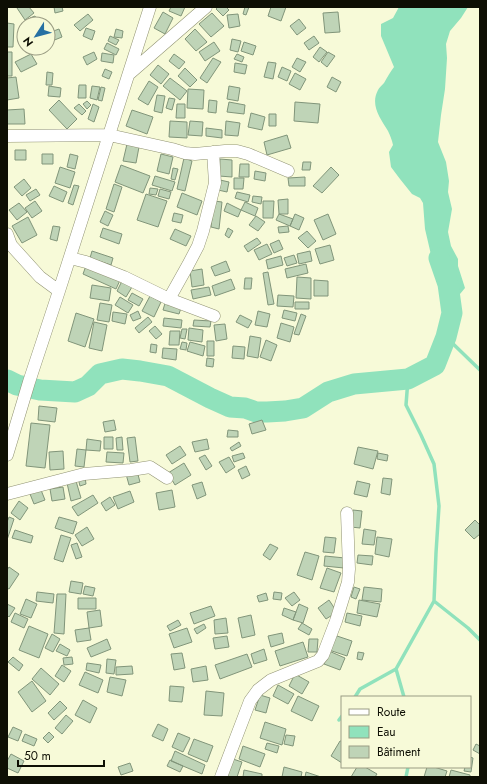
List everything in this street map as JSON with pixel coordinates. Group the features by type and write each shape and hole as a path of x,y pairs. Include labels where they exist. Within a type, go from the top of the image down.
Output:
{"street":[{"path":"7,455 29,382 150,7"},
{"path":"129,74 206,7"},
{"path":"7,136 109,135 185,153 196,154 236,151 248,154 288,171"},
{"path":"169,299 198,246 203,231 215,183 213,152"},
{"path":"7,234 11,245 40,277 59,291"},
{"path":"70,258 86,262 124,277 169,299 214,316"},
{"path":"7,494 84,474 150,467 167,478"},
{"path":"221,777 250,701 258,690 271,680 318,661 324,655 348,582 347,513"}],"water":[{"path":"399,7 468,7 450,31 446,44 447,58 445,89 438,142 446,162 449,181 448,192 452,209 448,232 451,246 458,259 458,266 465,288 460,294 454,295 432,259 425,229 423,203 420,198 412,194 391,167 389,152 393,143 377,111 375,101 378,90 394,67 381,36 381,24 393,18"}],"building":[{"path":"29,7 34,13 30,16 22,16 17,8"},
{"path":"54,7 62,7 63,11 55,13"},
{"path":"171,7 185,7 181,16 169,11"},
{"path":"218,7 226,7 229,10 223,16 216,9"},
{"path":"245,7 249,7 246,15 243,14"},
{"path":"271,7 286,7 281,21 268,16"},
{"path":"163,12 173,18 165,34 154,28"},
{"path":"338,12 340,32 325,33 323,13"},
{"path":"212,13 224,26 211,37 199,24"},
{"path":"88,14 93,20 80,31 74,25"},
{"path":"238,14 240,26 229,28 227,15"},
{"path":"299,19 306,28 297,35 290,26"},
{"path":"7,23 14,24 13,47 7,47"},
{"path":"86,28 95,31 92,40 83,36"},
{"path":"59,29 62,37 56,39 56,30"},
{"path":"116,29 123,31 122,38 114,37"},
{"path":"195,29 207,42 196,51 185,39"},
{"path":"110,36 119,40 116,45 108,41"},
{"path":"314,36 319,43 309,50 304,43"},
{"path":"232,39 241,41 238,52 230,50"},
{"path":"214,42 220,51 205,61 199,52"},
{"path":"244,42 256,46 253,55 241,51"},
{"path":"107,43 119,49 116,55 104,49"},
{"path":"320,47 327,52 319,62 313,57"},
{"path":"7,52 12,52 12,76 7,76"},
{"path":"94,52 97,59 87,65 83,57"},
{"path":"328,52 335,56 327,67 321,62"},
{"path":"102,53 114,55 113,63 101,61"},
{"path":"174,54 185,62 179,69 169,61"},
{"path":"237,54 244,57 242,62 234,59"},
{"path":"27,56 32,56 37,64 21,72 15,62"},
{"path":"213,58 221,62 207,83 200,78"},
{"path":"297,58 306,62 300,72 292,67"},
{"path":"268,62 276,63 273,79 264,77"},
{"path":"235,63 247,65 245,74 234,72"},
{"path":"158,65 169,74 161,84 150,75"},
{"path":"282,67 291,71 287,81 278,77"},
{"path":"185,68 197,80 190,87 178,76"},
{"path":"105,69 112,72 109,79 102,76"},
{"path":"47,72 53,73 52,85 46,85"},
{"path":"295,73 306,79 300,90 289,84"},
{"path":"16,77 19,98 7,100 7,78"},
{"path":"332,77 341,82 336,92 327,87"},
{"path":"170,78 187,91 180,100 163,86"},
{"path":"149,81 158,87 148,105 138,99"},
{"path":"79,85 86,85 86,98 78,98"},
{"path":"49,86 61,88 60,97 48,96"},
{"path":"92,86 100,87 97,100 90,98"},
{"path":"229,86 240,88 238,101 227,99"},
{"path":"101,87 105,88 102,101 98,100"},
{"path":"188,89 204,90 203,109 187,108"},
{"path":"157,95 165,96 162,113 154,111"},
{"path":"169,98 175,99 172,110 166,108"},
{"path":"59,100 77,119 67,129 49,110"},
{"path":"209,100 217,101 216,113 208,112"},
{"path":"87,101 91,105 87,109 83,104"},
{"path":"229,102 245,105 244,114 227,112"},
{"path":"295,102 320,104 318,123 294,121"},
{"path":"79,104 86,111 82,115 74,108"},
{"path":"93,104 99,107 94,122 88,119"},
{"path":"177,104 185,104 185,118 176,118"},
{"path":"24,109 25,124 7,124 7,110"},
{"path":"132,110 153,117 147,134 126,126"},
{"path":"251,113 265,117 262,130 248,127"},
{"path":"269,114 276,114 276,126 269,126"},
{"path":"170,121 187,122 187,138 169,137"},
{"path":"190,121 203,122 202,136 188,135"},
{"path":"226,121 240,123 238,136 225,135"},
{"path":"206,128 222,130 222,138 206,136"},
{"path":"287,135 291,148 267,155 264,142"},
{"path":"127,144 139,147 136,163 123,161"},
{"path":"15,150 26,150 26,160 15,160"},
{"path":"42,154 53,154 53,164 42,164"},
{"path":"70,154 78,156 75,169 67,167"},
{"path":"161,154 173,157 169,174 157,171"},
{"path":"184,158 192,161 185,191 177,189"},
{"path":"220,159 232,160 232,177 219,176"},
{"path":"303,162 311,162 310,170 302,170"},
{"path":"240,164 249,164 249,177 239,177"},
{"path":"121,165 150,176 143,193 115,182"},
{"path":"60,167 75,172 70,188 55,183"},
{"path":"331,167 339,175 322,193 313,186"},
{"path":"173,168 178,169 175,180 171,179"},
{"path":"255,171 266,173 265,181 254,179"},
{"path":"155,176 175,182 172,191 152,185"},
{"path":"305,177 305,186 289,186 288,178"},
{"path":"234,178 244,178 243,189 234,189"},
{"path":"24,179 31,188 22,196 14,187"},
{"path":"220,180 229,182 227,192 218,190"},
{"path":"114,184 122,187 114,212 106,209"},
{"path":"74,185 79,186 73,205 68,203"},
{"path":"54,186 67,192 63,202 49,196"},
{"path":"150,188 158,189 156,195 149,194"},
{"path":"36,189 40,195 30,201 26,195"},
{"path":"160,189 171,192 169,199 158,196"},
{"path":"237,192 250,195 248,202 235,198"},
{"path":"182,193 202,201 197,215 177,207"},
{"path":"146,194 167,201 158,227 137,220"},
{"path":"253,196 262,197 261,204 252,202"},
{"path":"288,199 288,214 279,214 278,200"},
{"path":"35,201 42,211 32,218 25,208"},
{"path":"214,201 222,202 219,229 211,227"},
{"path":"263,201 274,201 273,218 263,218"},
{"path":"245,202 258,208 255,216 241,210"},
{"path":"19,203 27,212 17,220 9,210"},
{"path":"227,203 241,210 238,217 224,211"},
{"path":"105,211 113,215 108,226 100,222"},
{"path":"174,213 183,215 181,223 172,221"},
{"path":"279,214 293,219 290,226 276,220"},
{"path":"295,214 304,218 299,230 290,226"},
{"path":"328,214 336,234 323,240 314,220"},
{"path":"256,216 265,222 258,231 249,225"},
{"path":"28,217 37,235 22,243 12,226"},
{"path":"53,226 60,227 57,241 50,239"},
{"path":"288,226 289,232 279,233 278,227"},
{"path":"103,228 122,234 119,244 100,237"},
{"path":"228,228 233,231 229,238 225,235"},
{"path":"175,229 191,236 186,246 170,239"},
{"path":"307,231 316,241 308,248 298,238"},
{"path":"257,238 261,243 248,252 244,246"},
{"path":"279,240 283,249 274,253 270,244"},
{"path":"267,244 272,254 259,260 254,250"},
{"path":"330,245 334,260 320,264 315,249"},
{"path":"92,251 113,258 111,265 90,258"},
{"path":"310,251 312,261 299,264 297,254"},
{"path":"294,255 297,263 287,266 284,258"},
{"path":"281,256 283,265 268,269 266,260"},
{"path":"226,261 230,271 215,276 211,267"},
{"path":"87,263 121,278 116,289 83,274"},
{"path":"306,264 308,273 287,278 285,269"},
{"path":"202,269 204,285 192,287 190,271"},
{"path":"268,272 274,304 268,305 263,273"},
{"path":"297,277 311,278 311,299 296,298"},
{"path":"245,278 252,278 251,289 244,289"},
{"path":"231,279 235,289 215,296 212,286"},
{"path":"314,280 328,281 328,296 314,296"},
{"path":"122,281 132,287 126,297 117,291"},
{"path":"92,285 111,288 109,301 90,298"},
{"path":"209,287 211,295 193,299 191,290"},
{"path":"132,293 143,299 139,306 128,300"},
{"path":"278,295 294,296 293,307 277,306"},
{"path":"150,296 161,302 154,317 142,311"},
{"path":"120,297 133,305 128,313 115,305"},
{"path":"166,300 182,305 179,314 163,310"},
{"path":"295,302 309,302 309,309 295,309"},
{"path":"100,303 112,305 109,322 97,320"},
{"path":"284,310 297,313 295,321 282,318"},
{"path":"138,311 141,318 133,321 130,315"},
{"path":"258,311 270,314 267,327 255,325"},
{"path":"113,312 127,314 125,324 112,321"},
{"path":"76,313 94,319 85,347 68,341"},
{"path":"301,314 306,316 299,335 294,334"},
{"path":"240,315 252,321 248,328 236,322"},
{"path":"148,317 152,322 139,333 135,328"},
{"path":"164,318 182,320 181,328 163,326"},
{"path":"194,320 211,321 210,327 193,326"},
{"path":"94,322 107,325 102,351 89,348"},
{"path":"281,323 294,327 290,342 277,338"},
{"path":"225,324 227,339 216,341 214,325"},
{"path":"155,326 162,334 156,339 149,331"},
{"path":"189,328 203,330 202,342 188,340"},
{"path":"182,329 187,329 185,339 180,338"},
{"path":"170,331 180,331 179,345 169,345"},
{"path":"250,336 261,338 258,358 247,356"},
{"path":"266,340 277,345 271,361 260,357"},
{"path":"207,341 214,341 214,356 207,356"},
{"path":"182,342 187,343 186,350 180,349"},
{"path":"190,342 205,346 203,356 187,351"},
{"path":"151,344 157,345 156,353 150,352"},
{"path":"233,346 245,347 244,359 232,358"},
{"path":"163,348 177,349 176,360 162,358"},
{"path":"207,358 214,359 213,367 206,366"},
{"path":"39,406 57,408 55,422 38,420"},
{"path":"114,420 116,430 105,432 103,422"},
{"path":"262,420 266,430 252,434 249,424"},
{"path":"31,423 50,425 45,468 26,466"},
{"path":"228,430 238,431 238,437 227,437"},
{"path":"104,437 113,437 113,449 104,449"},
{"path":"122,437 123,450 117,450 116,438"},
{"path":"135,437 138,461 130,462 127,438"},
{"path":"87,439 101,441 100,451 86,450"},
{"path":"207,439 209,449 195,452 192,442"},
{"path":"239,442 241,446 232,451 230,448"},
{"path":"180,446 186,455 172,464 166,455"},
{"path":"358,447 378,451 373,469 354,464"},
{"path":"77,449 86,450 84,467 75,466"},
{"path":"63,451 64,469 50,470 49,452"},
{"path":"107,452 124,453 123,463 106,462"},
{"path":"243,453 245,458 234,462 232,456"},
{"path":"378,453 388,455 387,461 377,459"},
{"path":"205,455 212,466 206,470 199,458"},
{"path":"229,457 235,467 226,473 219,462"},
{"path":"184,463 191,475 175,485 168,473"},
{"path":"246,466 250,475 242,479 238,470"},
{"path":"137,471 140,482 129,485 126,474"},
{"path":"85,477 86,484 80,486 78,478"},
{"path":"383,478 392,479 390,495 381,493"},
{"path":"76,481 81,498 71,501 67,483"},
{"path":"357,481 370,484 367,497 354,494"},
{"path":"202,482 206,495 197,499 192,485"},
{"path":"63,487 65,499 52,501 50,489"},
{"path":"41,490 45,500 34,504 30,494"},
{"path":"172,490 175,507 159,510 156,493"},
{"path":"130,491 134,502 118,509 113,497"},
{"path":"93,495 98,503 78,516 72,507"},
{"path":"110,497 115,505 106,511 101,503"},
{"path":"19,501 28,508 20,520 11,513"},
{"path":"353,510 362,511 360,528 351,527"},
{"path":"9,517 14,519 7,540 7,522"},
{"path":"59,517 77,522 73,534 55,528"},
{"path":"475,520 480,525 480,534 474,539 465,530"},
{"path":"87,527 94,539 82,546 75,535"},
{"path":"364,529 376,531 374,545 362,544"},
{"path":"15,530 33,536 31,543 12,538"},
{"path":"61,535 71,538 63,562 54,559"},
{"path":"325,537 336,538 334,553 323,552"},
{"path":"377,537 392,539 389,557 375,554"},
{"path":"77,543 82,557 76,559 71,545"},
{"path":"270,544 278,548 270,560 263,555"},
{"path":"305,552 319,556 312,580 297,575"},
{"path":"358,555 373,556 372,565 357,563"},
{"path":"325,556 345,558 344,568 324,566"},
{"path":"9,567 19,574 9,589 7,588 7,570"},
{"path":"327,568 341,573 334,592 320,588"},
{"path":"71,581 83,583 81,594 69,592"},
{"path":"85,586 95,588 93,596 83,594"},
{"path":"354,587 360,589 356,599 351,597"},
{"path":"364,587 382,589 381,602 362,600"},
{"path":"37,592 54,594 53,603 36,601"},
{"path":"274,592 282,593 281,600 273,599"},
{"path":"294,592 300,600 292,606 285,598"},
{"path":"266,593 268,600 259,602 257,596"},
{"path":"57,594 66,594 64,634 54,633"},
{"path":"78,598 96,598 96,609 78,609"},
{"path":"26,599 37,604 31,618 20,614"},
{"path":"329,600 337,612 326,619 318,608"},
{"path":"359,600 380,604 377,617 357,613"},
{"path":"7,604 15,608 9,617 7,615"},
{"path":"299,604 308,608 303,623 293,620"},
{"path":"211,606 215,616 194,624 190,613"},
{"path":"284,608 296,612 293,620 282,615"},
{"path":"100,610 102,626 89,628 87,612"},
{"path":"15,613 28,619 24,628 11,622"},
{"path":"347,613 362,616 360,626 345,622"},
{"path":"251,615 255,635 242,638 238,618"},
{"path":"226,618 228,633 215,634 214,620"},
{"path":"178,620 181,625 170,631 167,626"},
{"path":"302,623 312,629 309,635 298,629"},
{"path":"204,624 206,628 197,634 194,629"},
{"path":"29,626 48,634 39,658 19,650"},
{"path":"89,628 91,640 77,642 75,630"},
{"path":"187,628 192,642 174,648 169,634"},
{"path":"282,633 284,643 271,647 268,636"},
{"path":"52,634 60,639 53,652 45,648"},
{"path":"334,635 352,641 347,656 329,650"},
{"path":"227,636 229,647 215,649 213,638"},
{"path":"107,639 111,649 91,657 87,648"},
{"path":"309,639 318,639 317,652 308,652"},
{"path":"303,642 308,657 280,666 275,651"},
{"path":"60,644 70,650 67,656 56,651"},
{"path":"264,649 267,660 254,664 251,654"},
{"path":"329,651 345,658 340,670 324,664"},
{"path":"358,652 364,653 362,660 357,659"},
{"path":"182,653 185,668 174,670 171,654"},
{"path":"247,654 252,667 220,679 215,665"},
{"path":"13,657 23,665 19,671 8,662"},
{"path":"72,657 73,664 64,665 63,658"},
{"path":"107,659 116,660 114,674 106,673"},
{"path":"87,663 101,665 99,673 86,670"},
{"path":"62,665 71,671 64,682 55,676"},
{"path":"132,666 133,674 116,675 116,667"},
{"path":"206,666 208,680 193,682 191,669"},
{"path":"41,668 59,684 50,695 32,679"},
{"path":"85,672 103,680 98,693 79,685"},
{"path":"295,674 309,682 302,694 289,686"},
{"path":"110,677 126,680 122,696 107,692"},
{"path":"32,681 46,701 32,712 18,692"},
{"path":"278,685 294,694 288,704 273,696"},
{"path":"170,686 184,687 182,702 169,701"},
{"path":"206,691 224,693 222,716 204,715"},
{"path":"260,695 270,698 266,713 255,710"},
{"path":"298,696 319,706 312,721 291,711"},
{"path":"83,700 97,708 90,723 75,715"},
{"path":"60,701 67,708 54,720 48,713"},
{"path":"66,715 73,721 62,734 55,728"},
{"path":"265,722 286,729 282,745 260,738"},
{"path":"158,724 168,729 163,741 152,736"},
{"path":"13,727 22,731 18,741 8,737"},
{"path":"49,732 54,737 48,743 43,738"},
{"path":"178,733 190,738 183,752 172,747"},
{"path":"25,734 37,739 34,746 22,741"},
{"path":"286,735 295,736 293,746 284,744"},
{"path":"194,739 213,746 207,762 188,754"},
{"path":"340,741 341,741 341,762 331,756"},
{"path":"267,743 279,746 277,753 265,749"},
{"path":"476,744 480,746 480,754 473,750"},
{"path":"243,746 265,754 260,767 239,759"},
{"path":"175,751 205,765 202,774 171,761"},
{"path":"11,754 24,761 18,773 7,768 7,761"},
{"path":"471,757 473,758 471,772 464,771 465,768 471,768"},
{"path":"233,759 242,762 237,777 227,776"},
{"path":"170,760 183,766 180,772 167,766"},
{"path":"130,763 133,771 121,775 118,767"},
{"path":"284,767 302,772 301,777 282,777"},
{"path":"356,768 367,768 377,774 375,777 351,777"},
{"path":"427,768 437,768 447,771 445,777 424,777"},
{"path":"244,770 262,774 262,777 243,777"},
{"path":"451,770 470,775 470,777 449,777"},
{"path":"306,772 321,777 305,777"}],"waterway":[{"path":"7,380 17,385 40,390 75,392 88,386 100,374 122,369 140,371 168,376 230,407 245,408 256,412 267,412 303,408 328,392 354,384 408,379 435,365 446,337 452,313 448,284 439,258"},
{"path":"446,337 480,370"},
{"path":"408,379 406,405 434,464 439,506 434,601 468,628 480,640"},
{"path":"404,696 396,669 434,601"},
{"path":"356,696 360,689 396,669"},
{"path":"406,777 408,768"}]}
